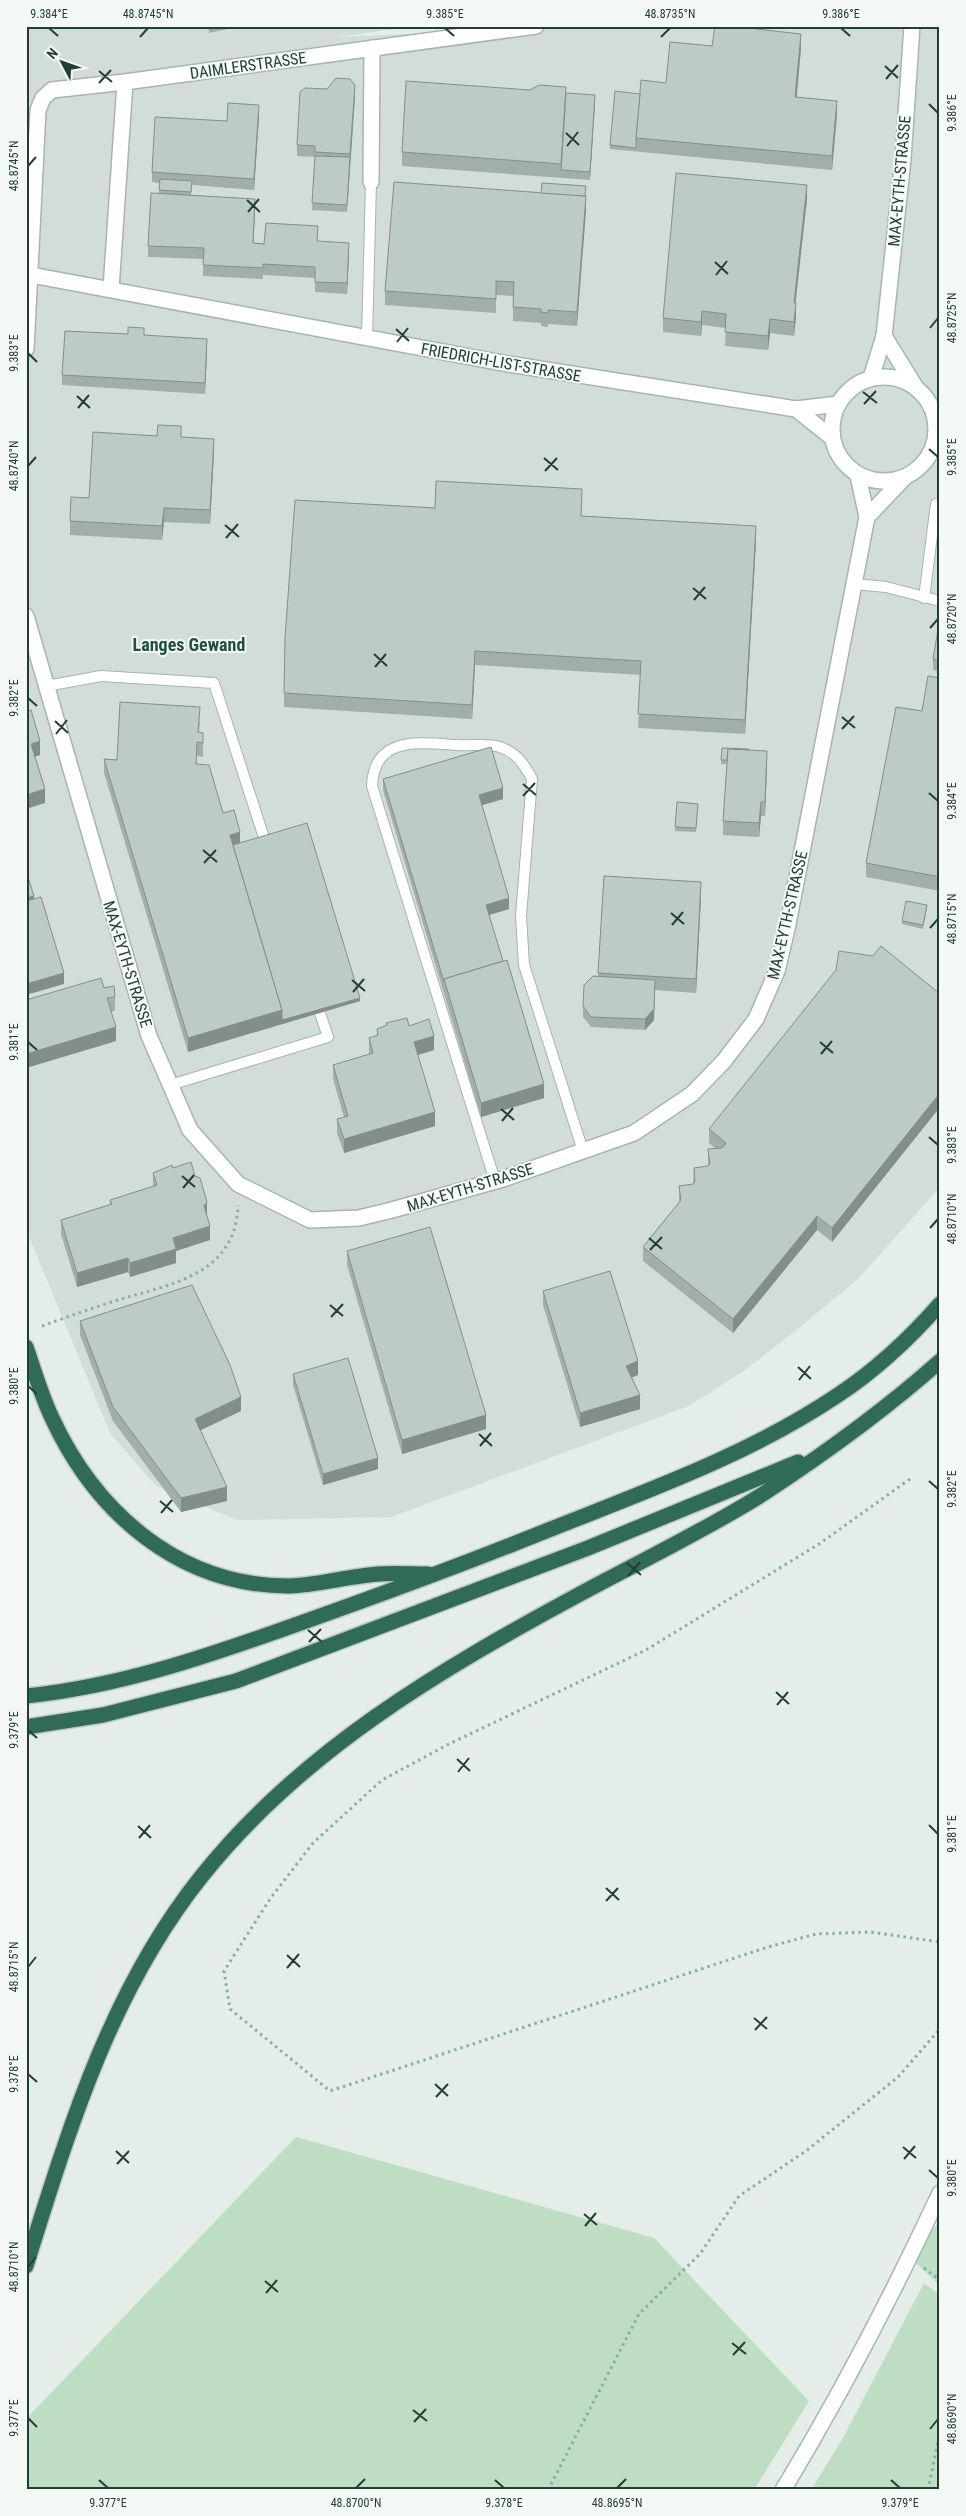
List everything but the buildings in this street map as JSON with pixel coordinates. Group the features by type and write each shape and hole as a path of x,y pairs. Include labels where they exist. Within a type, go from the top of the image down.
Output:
{"highway":[{"path":"26,1696 119,1680 208,1657 438,1574 676,1478 786,1427 839,1395 882,1361 940,1304"},
{"path":"26,1347 52,1418 100,1497 128,1525 182,1561 215,1574 251,1583 289,1586 378,1574 438,1574"},
{"path":"26,2266 70,2124 97,2055 130,1988 165,1928 201,1877 249,1823 298,1775 349,1735 415,1690 494,1641 763,1494 904,1392 940,1361"},
{"path":"26,1727 103,1715 236,1681 623,1534 821,1453"}],"street":[{"name":"DAIMLERSTRASSE","path":"32,275 38,110 43,98 52,90 125,82 536,26"},
{"name":"MAX-EYTH-STRASSE","path":"871,378 884,336 903,159 912,26"},
{"path":"371,182 372,48"},
{"path":"111,288 125,82"},
{"path":"26,348 32,275"},
{"name":"FRIEDRICH-LIST-STRASSE","path":"32,275 111,288 508,364 796,410 838,404"},
{"path":"867,517 904,478 922,467 935,453 938,418 928,401 916,388 884,336"},
{"path":"904,478 885,482 858,476 844,464 836,451 832,437 832,419 838,404 848,391 871,378 898,379 916,388"},
{"name":"FRIEDRICH-LIST-STRASSE","path":"796,410 832,437"},
{"name":"MAX-EYTH-STRASSE","path":"26,616 149,1036 190,1130 238,1184 310,1220 359,1218 495,1181 634,1133 692,1094 724,1061 756,1019 777,971 787,929 855,584 867,517 858,476"},
{"path":"783,2490 809,2447 910,2257 940,2193"}],"lane":[{"path":"367,338 371,182"},
{"path":"924,598 936,504 940,503"},
{"path":"855,584 886,587 940,601"},
{"path":"46,686 101,676 214,684 270,857"},
{"path":"495,1181 372,786 372,769 387,752 405,743 499,747 523,760 532,778 521,916 524,965 583,1151"},
{"path":"170,1086 328,1037 312,990"}],"path":[{"path":"42,1326 176,1282 202,1271 219,1256 230,1240 238,1219 238,1184"},
{"path":"910,1479 819,1544 646,1650 449,1744 382,1780 313,1843 270,1900 224,1971 230,2009 330,2091 768,1947 816,1934 870,1932 940,1942"},
{"path":"548,2490 639,2314 700,2254 739,2196 806,2151 898,2077 940,2029"},
{"path":"928,2490 940,2432"}],"shaded area":[{"path":"26,26 414,26 339,37 580,26 940,26 940,1187 859,1278 745,1370 689,1406 391,1517 237,1520 156,1486 110,1433 26,1229"}],"green space":[{"path":"296,2137 654,2238 809,2401 754,2490 26,2490 26,2419"},
{"path":"940,2221 940,2286 910,2257"},
{"path":"924,2283 940,2295 940,2490 811,2490 843,2438"}],"district":[{"name":"Langes Gewand","path":"189,645"}]}
